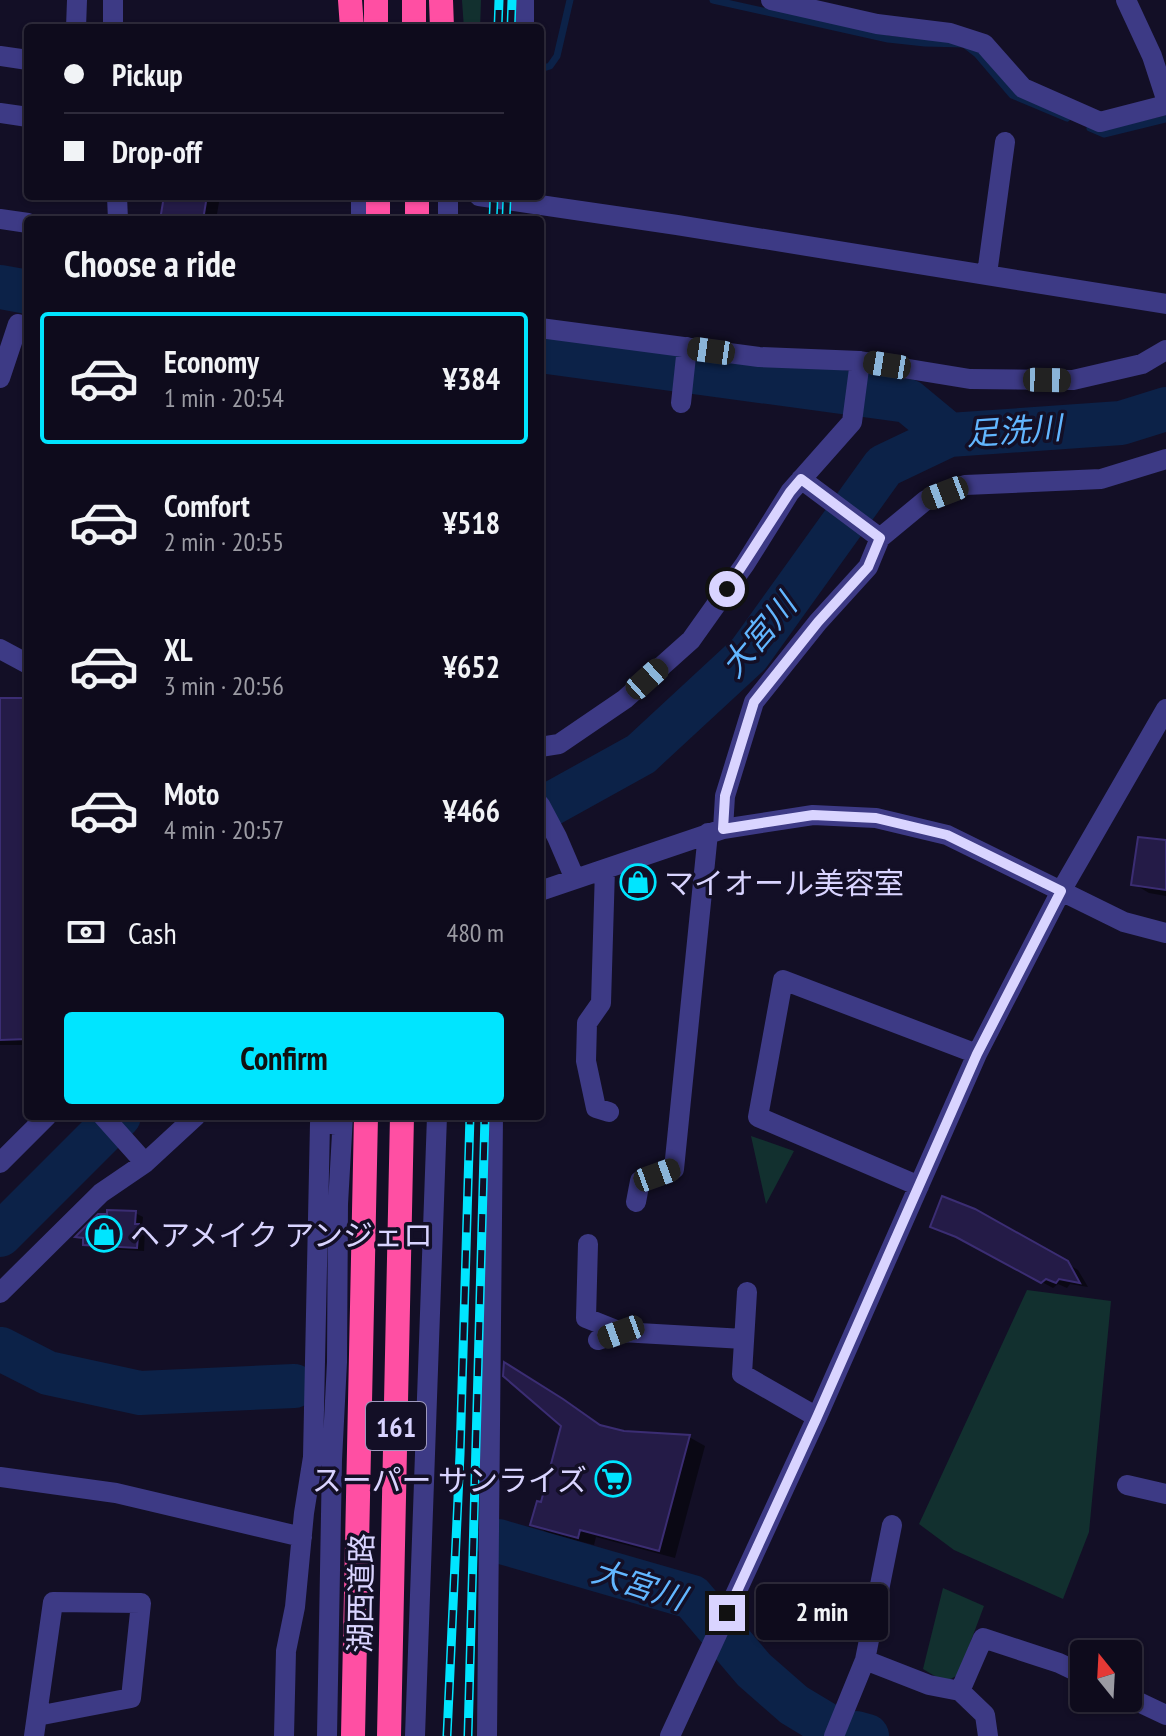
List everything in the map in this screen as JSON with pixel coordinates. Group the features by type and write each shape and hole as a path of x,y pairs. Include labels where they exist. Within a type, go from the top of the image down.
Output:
{"highway":[{"path":"350,0 352,24"},
{"path":"376,0 376,24"},
{"path":"414,0 414,24"},
{"path":"441,0 442,24"},
{"name":"湖西道路","path":"353,1736 366,1120"},
{"name":"湖西道路","path":"389,1736 402,1120"}],"street":[{"path":"76,24 77,0"},
{"path":"113,0 113,24"},
{"path":"524,0 524,24"},
{"path":"771,0 877,24 950,33 984,44 1023,88 1100,122 1166,105"},
{"path":"1126,0 1152,56 1166,99"},
{"path":"0,56 24,59"},
{"path":"0,113 24,116"},
{"path":"987,274 1005,142"},
{"path":"525,200 1166,304"},
{"path":"0,219 24,222"},
{"path":"0,378 15,324"},
{"path":"544,329 759,357 860,362 970,379 1073,380 1142,364 1166,350"},
{"path":"681,403 687,347"},
{"path":"544,746 559,744 625,699 691,640 745,564 790,492 852,422 860,362"},
{"path":"636,1202 640,1181 674,1169 715,831 754,702 818,622 868,567 879,537 926,500 965,485 1101,479 1166,459"},
{"path":"802,480 879,537"},
{"path":"0,649 24,662"},
{"path":"670,1736 817,1417 977,1054 1061,891 1166,709"},
{"path":"544,813 575,879"},
{"path":"544,890 715,831 813,815 876,818 947,835 1124,922 1166,933"},
{"path":"605,869 601,1003 587,1023 586,1061 596,1108 609,1112"},
{"path":"919,1186 758,1117 783,980 977,1054"},
{"path":"0,1163 43,1120"},
{"path":"107,1120 145,1162"},
{"path":"0,1293 101,1193 145,1162 192,1120"},
{"path":"284,1736 286,1651 295,1607 302,1537 323,1458 337,1362 342,1120 320,1123 315,1358 323,1458 327,1736"},
{"path":"415,1736 437,1120"},
{"path":"487,1736 493,1120"},
{"path":"588,1244 586,1318 621,1332 744,1339"},
{"path":"747,1292 742,1374 817,1417"},
{"path":"598,1340 621,1332"},
{"path":"315,1358 337,1362"},
{"path":"0,1477 116,1493 302,1537"},
{"path":"1127,1485 1166,1494"},
{"path":"834,1736 865,1660 892,1525"},
{"path":"53,1602 141,1603 131,1698 36,1726 53,1602"},
{"path":"960,1691 983,1638 1070,1668"},
{"path":"865,1660 929,1685 960,1691 985,1715 988,1736"},
{"path":"1142,1704 1166,1715"}],"green space":[{"path":"462,0 481,0 480,24 464,24"},
{"path":"751,1136 794,1151 766,1204"},
{"path":"1027,1290 1111,1301 1089,1532 1063,1599 954,1550 919,1524"},
{"path":"943,1588 984,1606 958,1675 945,1682 923,1669"}],"building":[{"path":"163,200 206,200 204,216 161,216"},
{"path":"0,698 24,698 24,1039 0,1040"},
{"path":"1138,837 1166,840 1166,890 1131,885"},
{"path":"942,1196 975,1209 1068,1261 1080,1283 1059,1279 1056,1283 1046,1279 1041,1283 956,1237 930,1227"},
{"path":"107,1210 136,1211 135,1224 139,1224 137,1248 83,1245 83,1238 75,1237 98,1214 107,1214"},
{"name":"スーパー サンライズ","path":"504,1362 600,1425 624,1431 690,1435 659,1551 580,1530 578,1538 530,1525 537,1501 541,1502 561,1426 503,1376"}],"waterway":[{"path":"544,68 550,66 557,56 570,0"},
{"path":"713,0 888,39 964,44 977,54 1012,95 1067,118"},
{"path":"1090,128 1104,134 1166,119"},
{"name":"足洗川","path":"0,287 24,291"},
{"name":"足洗川","path":"544,352 908,401 949,435 1121,423 1166,409"},
{"name":"大宮川","path":"544,808 641,754 749,654 884,466 949,435"},
{"name":"大宮川","path":"0,1235 115,1120"},
{"name":"大宮川","path":"1,1349 48,1373 140,1393 294,1386"},
{"name":"大宮川","path":"498,1541 692,1597 754,1670 794,1705 829,1726"},
{"name":"大宮川","path":"856,1733 867,1736"}],"railway":[{"path":"498,24 499,0"},
{"path":"511,24 512,0"},
{"path":"493,216 494,200"},
{"path":"506,216 507,200"},
{"path":"447,1736 460,1454 470,1120"},
{"path":"468,1736 485,1120"}],"place":[{"name":"マイオール美容室","path":"638,882"},
{"name":"ヘアメイク アンジェロ","path":"104,1234"},
{"name":"スーパー サンライズ","path":"613,1479"}],"route":[{"path":"727,589 801,479 880,538 868,567 818,622 754,702 725,796 723,829 813,815 876,818 947,835 1061,891 977,1054 727,1613"}]}
